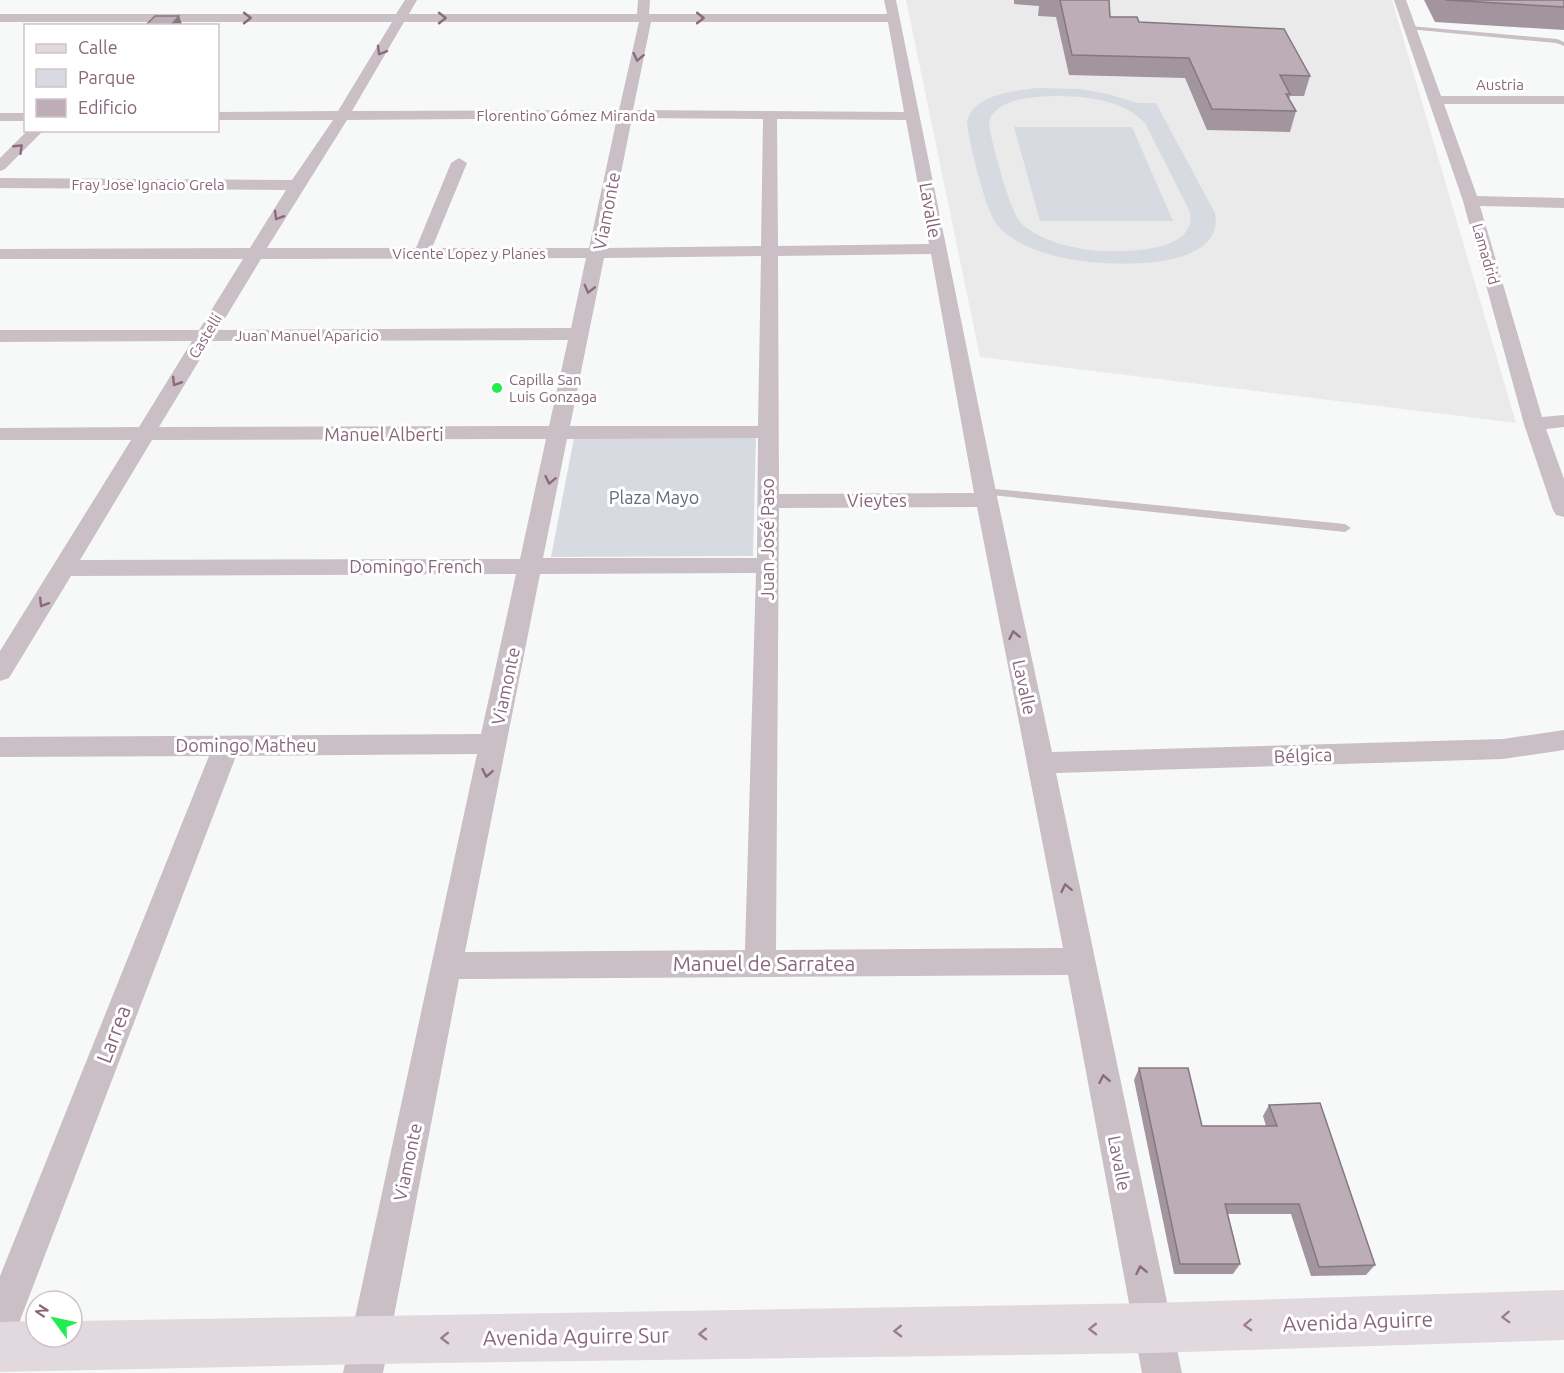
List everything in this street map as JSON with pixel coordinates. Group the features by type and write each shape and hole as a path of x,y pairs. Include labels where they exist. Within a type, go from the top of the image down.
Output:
{"main road":[{"name":"Avenida Aguirre","path":"1157,1350 1564,1315"},
{"name":"Avenida Aguirre Sur","path":"0,1347 366,1356 1157,1350"}],"street":[{"name":"Castelli","path":"0,672 411,0"},
{"name":"Lamadrid","path":"1400,0 1471,201 1534,424 1564,510"},
{"path":"147,22 163,6"},
{"path":"274,18 285,6"},
{"path":"0,18 147,22 274,18 400,18 644,9 891,9"},
{"name":"Viamonte","path":"366,1356 492,744 598,253 645,22 644,9"},
{"name":"Lavalle","path":"891,9 1157,1350"},
{"name":"Austria","path":"1435,100 1564,100"},
{"name":"Florentino Gómez Miranda","path":"219,116 625,114 914,116"},
{"name":"Juan José Paso","path":"760,963 768,565 770,115"},
{"path":"0,117 24,117"},
{"path":"0,166 35,132"},
{"path":"422,253 459,163"},
{"name":"Fray Jose Ignacio Grela","path":"0,183 297,185"},
{"path":"1471,201 1564,203"},
{"name":"Vicente Lopez y Planes","path":"0,254 598,253 938,249"},
{"name":"Juan Manuel Aparicio","path":"0,336 579,334"},
{"path":"1534,424 1564,421"},
{"name":"Manuel Alberti","path":"0,434 767,432"},
{"name":"Vieytes","path":"768,501 986,496"},
{"name":"Domingo French","path":"65,568 768,565"},
{"name":"Domingo Matheu","path":"0,747 492,744"},
{"name":"Larrea","path":"0,1323 226,745"},
{"name":"Bélgica","path":"1040,763 1561,748"},
{"name":"Manuel de Sarratea","path":"448,966 1081,961"}],"lane":[{"path":"1410,28 1557,41 1564,44"},
{"path":"986,496 1344,528"}],"shaded area":[{"path":"906,0 1392,0 1516,423 980,357"}],"green space":[{"path":"1038,88 1080,89 1108,94 1137,103 1156,103 1215,213 1213,233 1201,247 1181,257 1157,262 1104,263 1055,256 1028,247 1004,232 993,219 983,192 967,121 971,112 987,99","holes":["1036,97 1090,98 1114,104 1136,115 1145,123 1190,212 1189,226 1181,237 1150,249 1095,250 1049,240 1026,228 1020,222 1001,174 989,122 993,114 1007,103"]},
{"path":"1014,127 1132,127 1173,221 1040,221"},
{"name":"Plaza Mayo","path":"756,437 753,556 551,557 574,438"}],"building":[{"path":"1060,0 1109,0 1110,17 1137,17 1139,22 1284,29 1310,76 1280,75 1290,94 1286,94 1296,111 1212,109 1189,58 1072,55"},
{"path":"1445,0 1564,0 1564,7"},
{"path":"155,16 179,16 172,24 147,24"},
{"path":"1139,1068 1188,1068 1202,1126 1277,1126 1269,1105 1320,1103 1375,1265 1319,1267 1299,1204 1225,1204 1240,1264 1180,1264"}],"place":[{"name":"Capilla San Luis Gonzaga","path":"497,388"}]}
